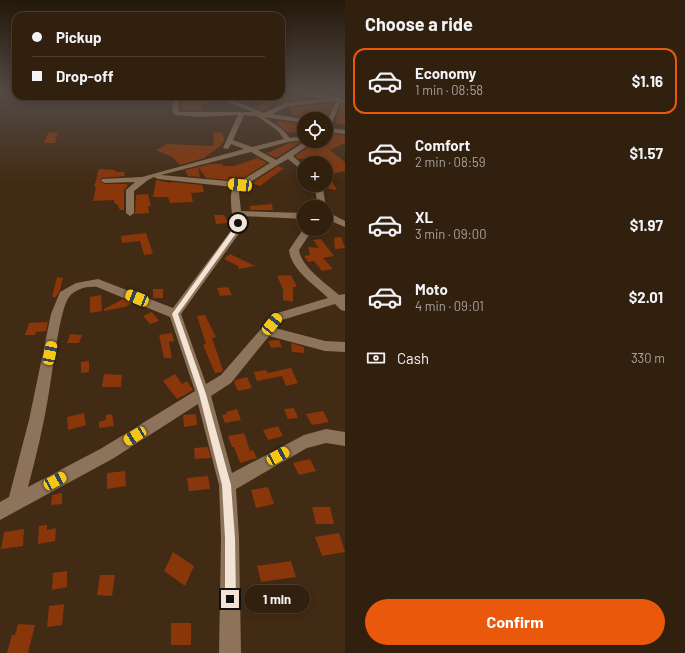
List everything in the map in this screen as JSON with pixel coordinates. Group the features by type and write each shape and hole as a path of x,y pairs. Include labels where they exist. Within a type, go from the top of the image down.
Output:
{"street":[{"path":"222,157 238,121"},
{"path":"268,121 278,128 288,140"},
{"path":"333,129 345,132"},
{"path":"130,213 130,190 147,177 297,139"},
{"path":"230,141 276,162"},
{"path":"175,314 235,232 238,223 235,193 240,185 301,148"},
{"path":"289,156 297,163"},
{"path":"105,181 147,177 167,177 240,185"},
{"path":"236,213 297,216"},
{"path":"333,219 345,224"},
{"path":"303,236 294,250 295,258 306,271 343,302"},
{"path":"16,503 39,409 58,312 64,295 80,285 98,283 175,314 202,394 227,485 230,538 230,653"},
{"path":"0,511 108,452 226,379 278,317 312,306 343,302"},
{"path":"267,331 325,346 345,347"},
{"path":"227,485 304,442 326,436 345,439"}],"building":[{"path":"283,121 297,123 297,133 287,132 276,123"},
{"path":"335,121 345,121 345,125 335,123"},
{"path":"58,132 55,143 44,143 48,133"},
{"path":"214,132 223,133 224,141 220,146 204,158 180,165 172,157 156,150 167,144 213,146"},
{"path":"333,134 345,135 345,143 330,150 345,162 345,171 333,174 333,156 297,156 297,158 295,156 307,148 333,148"},
{"path":"297,142 297,145 276,158 266,153 270,152 289,143"},
{"path":"256,157 267,163 243,178 228,177 230,180 206,178 198,167 210,164 234,166 257,158"},
{"path":"278,166 284,168 260,186 252,183"},
{"path":"198,167 200,177 188,176 185,170"},
{"path":"99,169 124,172 125,176 102,178 100,181 105,184 128,185 124,190 124,210 120,210 117,204 115,204 114,200 93,201 96,187 94,187"},
{"path":"156,180 171,183 202,185 204,192 191,193 193,202 170,203 168,197 153,197"},
{"path":"333,183 337,190 333,190"},
{"path":"148,194 151,206 148,206 149,213 135,214 136,195"},
{"path":"272,204 273,210 250,210 250,206"},
{"path":"214,215 224,215 228,223 216,224"},
{"path":"146,233 153,254 144,255 140,241 122,243 121,236"},
{"path":"341,237 345,248 335,249 334,238"},
{"path":"321,239 334,256 323,258 333,269 322,271 314,261 308,262 304,256 310,255 308,247 319,248 313,240"},
{"path":"230,254 255,266 239,269 238,266 224,259"},
{"path":"291,275 297,287 293,287 293,302 283,300 283,289 277,276"},
{"path":"57,277 63,278 60,290 56,297 52,297"},
{"path":"228,287 232,295 220,296 217,288"},
{"path":"153,289 163,289 163,298 153,298"},
{"path":"101,295 102,311 90,313 90,297"},
{"path":"123,299 132,303 125,307 104,311 104,309"},
{"path":"152,312 159,321 150,324 143,316"},
{"path":"205,315 216,337 212,338 223,370 222,372 215,373 203,345 206,344 197,316"},
{"path":"48,322 46,331 36,332 35,335 25,335 29,323"},
{"path":"172,333 174,341 169,342 172,358 164,358 159,335"},
{"path":"70,334 82,335 79,343 67,343"},
{"path":"279,340 282,347 271,348 268,341"},
{"path":"291,343 304,347 304,353 292,352"},
{"path":"89,361 89,372 81,373 81,362"},
{"path":"291,368 298,383 286,386 282,376 257,381 254,372 266,370 268,373"},
{"path":"104,374 122,375 121,387 102,387"},
{"path":"175,374 182,384 187,381 193,390 177,399 163,381"},
{"path":"247,377 252,388 238,391 234,382"},
{"path":"294,408 298,418 288,419 284,409"},
{"path":"237,409 241,420 225,423 222,415 227,414 226,412"},
{"path":"323,411 329,422 312,425 306,414"},
{"path":"84,413 86,425 68,430 67,417"},
{"path":"112,414 114,426 99,428 99,422 106,420 106,415"},
{"path":"196,414 197,425 184,427 183,415"},
{"path":"278,426 283,436 268,440 263,430"},
{"path":"244,433 250,451 253,450 257,458 240,463 228,436"},
{"path":"208,447 211,458 195,459 194,448"},
{"path":"310,459 316,471 299,475 293,463"},
{"path":"125,471 126,486 107,489 107,473"},
{"path":"208,476 210,489 189,491 187,478"},
{"path":"268,487 274,504 256,508 251,490"},
{"path":"62,493 62,504 51,505 52,495"},
{"path":"312,507 330,507 334,524 316,524"},
{"path":"47,525 47,530 56,528 55,541 38,544 39,526"},
{"path":"24,529 23,546 1,549 4,532"},
{"path":"339,533 345,552 322,556 315,537"},
{"path":"173,552 194,566 185,586 164,571"},
{"path":"291,561 296,577 261,582 257,566"},
{"path":"67,571 67,587 52,590 53,573"},
{"path":"100,575 115,575 112,596 97,595"},
{"path":"64,604 62,625 47,627 49,606"},
{"path":"171,623 191,623 191,645 171,645"},
{"path":"18,624 35,625 28,653 7,653 12,635 15,635"}],"route":[{"path":"230,599 230,538 227,485 202,394 175,314 235,232 238,223"}]}
